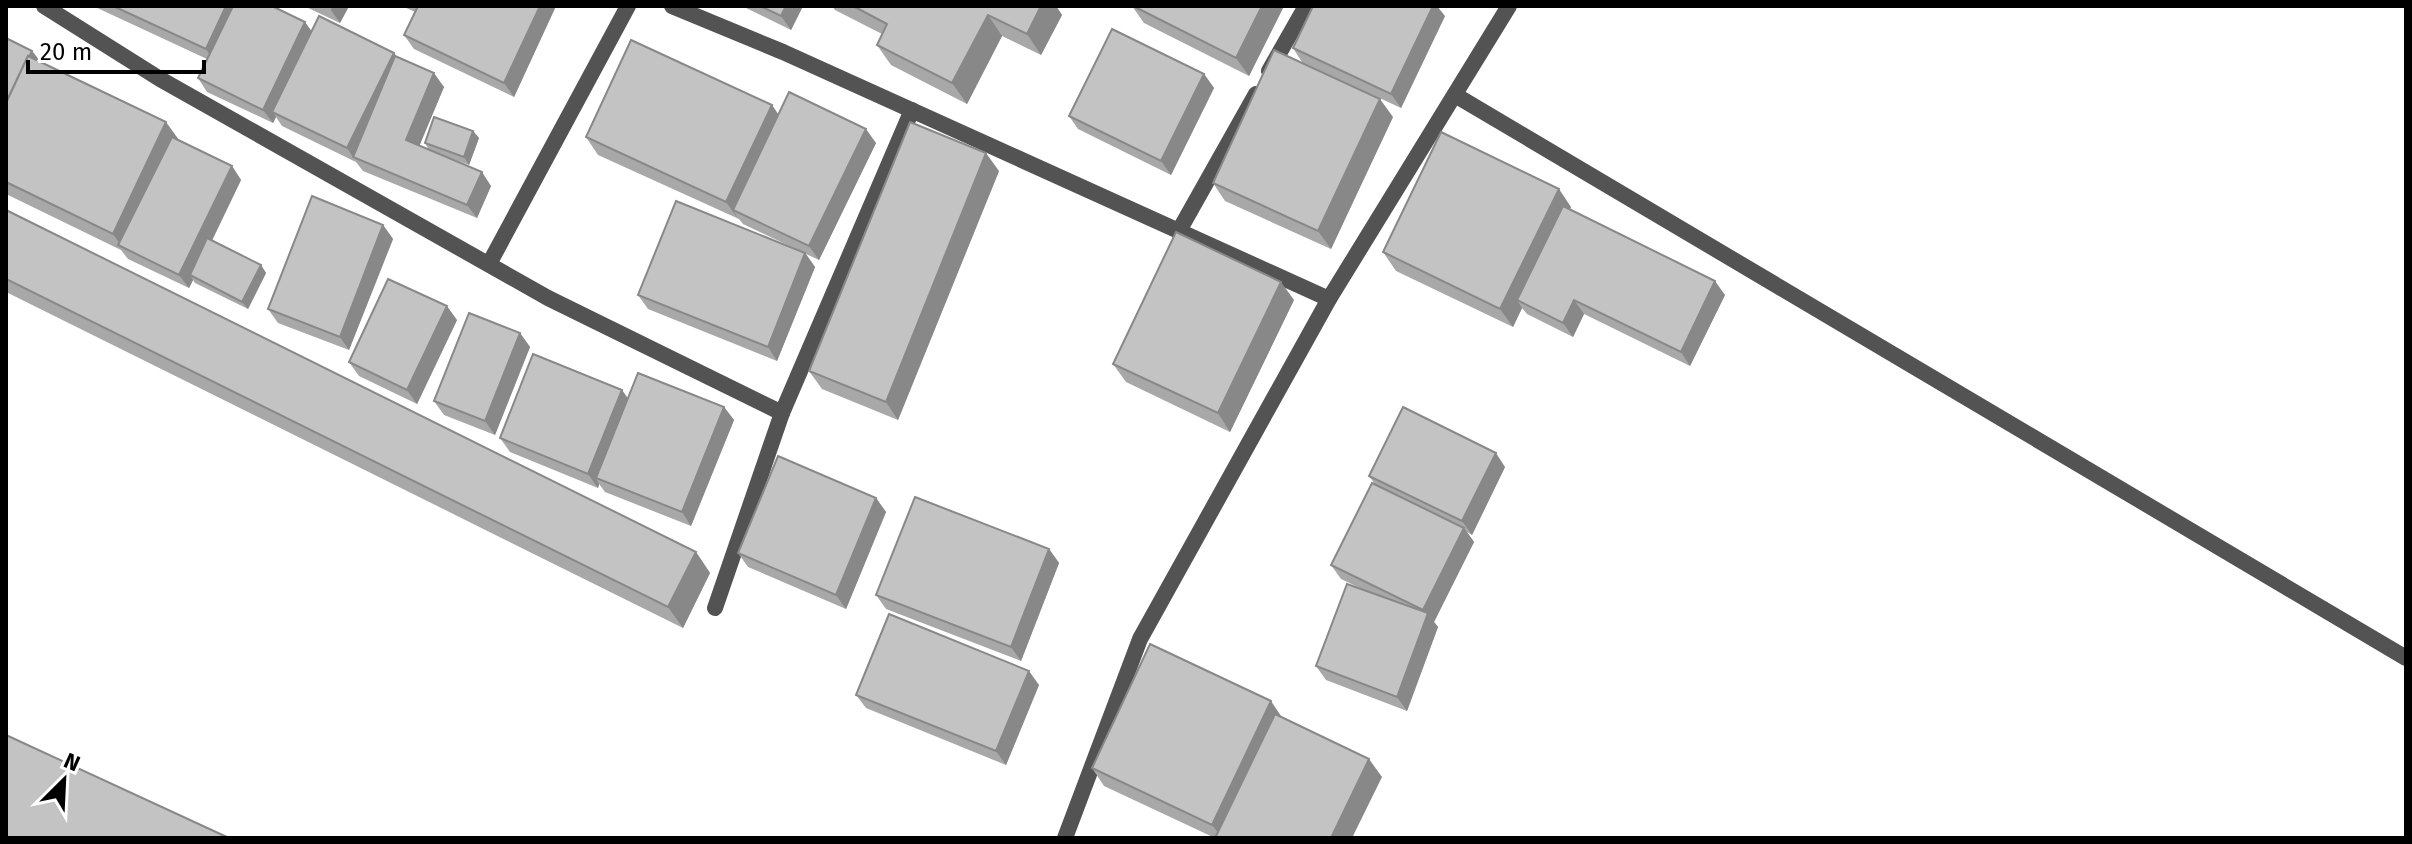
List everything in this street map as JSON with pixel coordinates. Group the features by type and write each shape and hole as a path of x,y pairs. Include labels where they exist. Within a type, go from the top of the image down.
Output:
{"street":[{"path":"44,6 160,79 548,298 782,413"},
{"path":"489,264 628,6"},
{"path":"672,6 1180,229 1329,299"},
{"path":"1180,229 1306,6"},
{"path":"1065,838 1140,639 1329,299 1509,6"},
{"path":"1455,95 2406,658"},
{"path":"715,608 782,413 912,110"}],"building":[{"path":"113,6 226,6 206,49"},
{"path":"233,6 272,6 305,22 263,110 198,78"},
{"path":"418,6 540,6 504,83 404,35"},
{"path":"760,6 786,6 781,16"},
{"path":"853,6 1041,6 1027,34 988,15 952,83 877,45 887,24"},
{"path":"1133,6 1262,6 1236,58"},
{"path":"1313,6 1433,6 1391,94 1293,48"},
{"path":"319,16 394,53 347,148 272,112"},
{"path":"1112,29 1204,74 1161,161 1069,116"},
{"path":"6,38 32,51 6,103"},
{"path":"631,40 772,105 726,202 586,137"},
{"path":"1274,50 1380,99 1318,231 1213,183"},
{"path":"28,56 166,122 113,234 6,182 6,103"},
{"path":"395,56 434,73 406,140 482,172 467,205 353,157"},
{"path":"789,92 866,129 809,246 733,210"},
{"path":"434,117 473,131 464,157 425,143"},
{"path":"910,122 986,153 886,402 809,371"},
{"path":"1441,132 1559,189 1500,309 1383,252"},
{"path":"172,137 232,166 179,275 118,245"},
{"path":"312,196 383,225 340,337 268,309"},
{"path":"676,201 805,253 768,347 638,295"},
{"path":"1563,206 1715,281 1681,352 1574,300 1563,323 1517,300"},
{"path":"6,210 696,552 668,607 6,279"},
{"path":"1176,232 1281,282 1218,413 1113,364"},
{"path":"207,238 261,265 242,302 190,275"},
{"path":"388,279 447,306 407,390 349,362"},
{"path":"469,313 520,333 485,421 434,401"},
{"path":"533,354 622,390 588,474 500,438"},
{"path":"638,373 724,407 682,512 596,478"},
{"path":"1403,407 1496,453 1462,521 1369,476"},
{"path":"778,456 876,498 836,595 738,553"},
{"path":"1372,483 1464,528 1423,610 1331,565"},
{"path":"915,497 1049,549 1011,647 876,595"},
{"path":"1347,584 1428,613 1397,697 1316,666"},
{"path":"889,614 1029,671 996,751 856,695"},
{"path":"1150,644 1271,701 1212,825 1092,768"},
{"path":"1275,714 1369,759 1331,838 1215,838"},
{"path":"6,735 229,838 6,838"}]}
